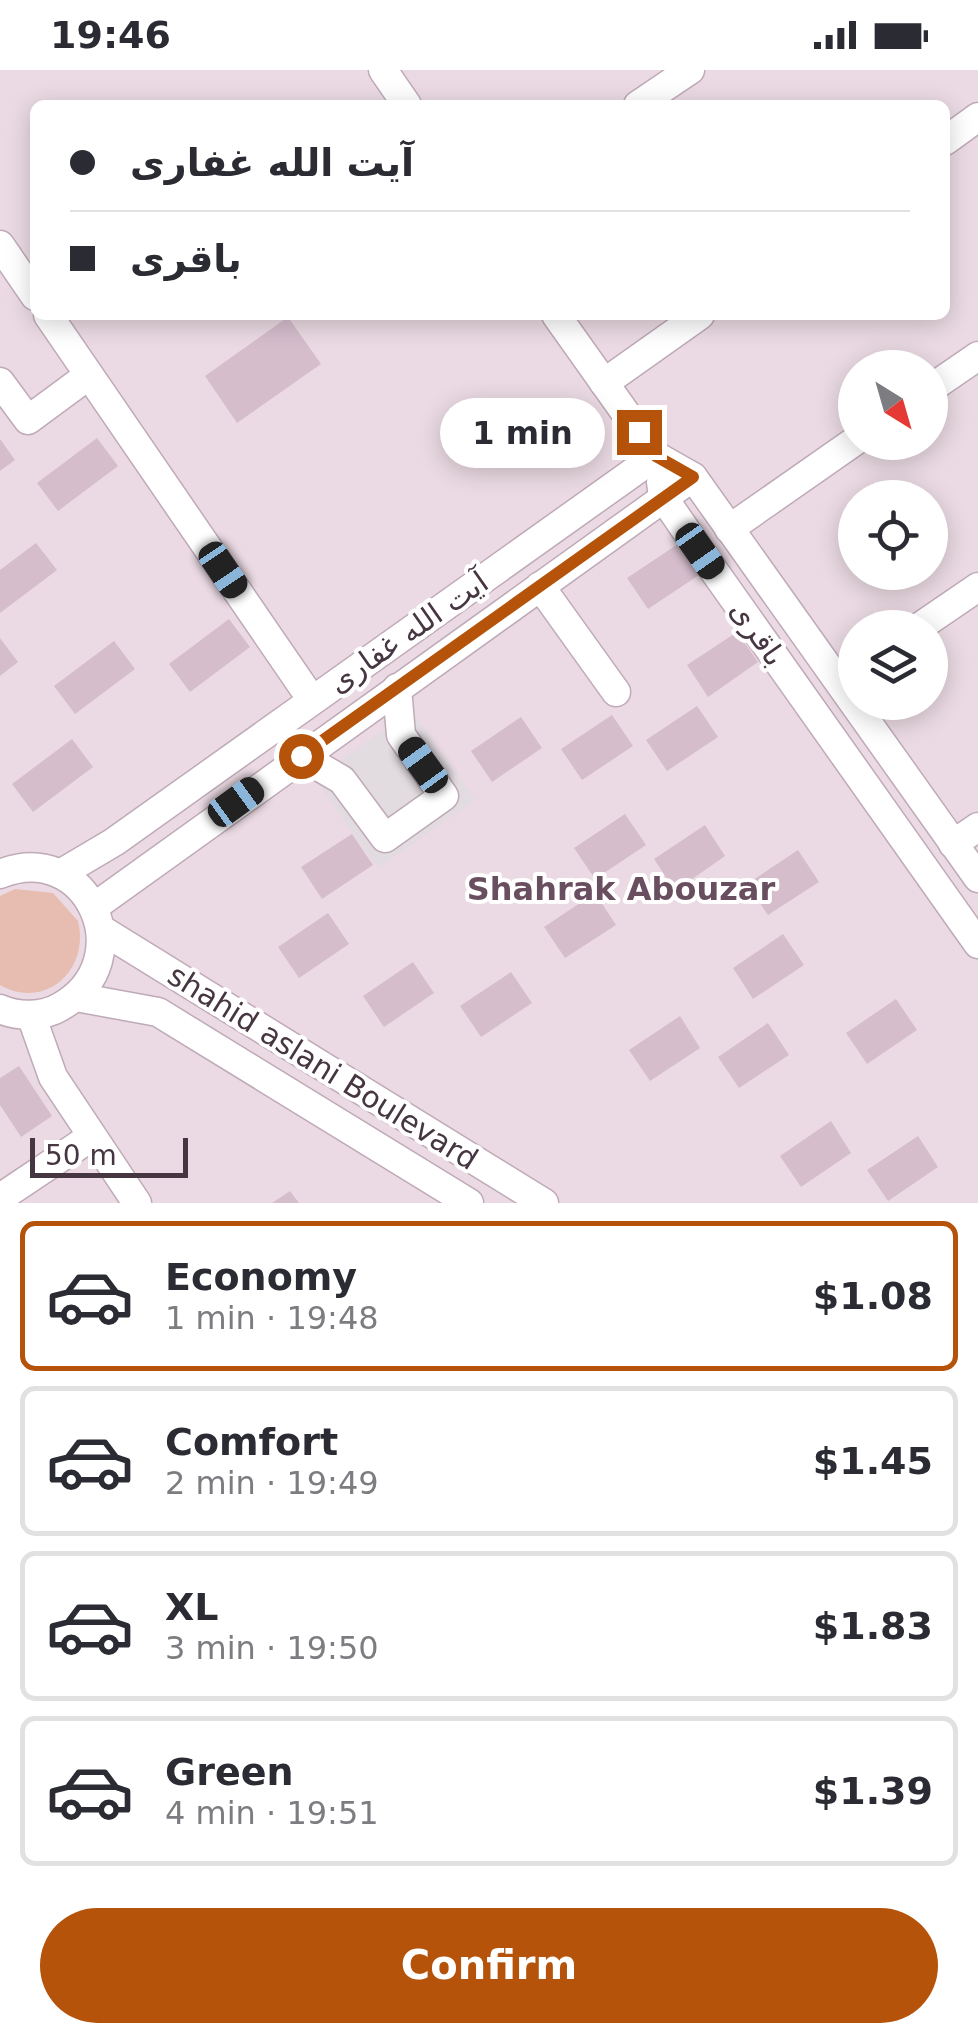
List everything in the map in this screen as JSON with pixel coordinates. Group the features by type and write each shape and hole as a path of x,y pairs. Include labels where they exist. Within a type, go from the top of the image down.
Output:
{"street":[{"path":"382,70 403,100"},
{"path":"645,100 690,70"},
{"path":"950,138 978,118"},
{"path":"0,245 30,289"},
{"path":"51,320 312,700"},
{"path":"560,320 656,456"},
{"path":"604,383 693,320"},
{"path":"948,377 978,356"},
{"path":"0,382 28,420 89,374"},
{"path":"730,529 838,453"},
{"name":"آیت الله غفاری","path":"60,874 114,842 656,456"},
{"name":"باقری","path":"656,456 693,477 838,666"},
{"name":"باقری","path":"656,456 663,497 977,940"},
{"name":"آیت الله غفاری","path":"98,918 301,756 693,477"},
{"path":"540,586 616,692"},
{"path":"944,610 978,587"},
{"path":"301,756 342,780 385,838 444,796 401,734 397,688"},
{"name":"باقری","path":"874,720 978,878"},
{"path":"954,844 978,827"},
{"path":"4,868 36,867 60,874"},
{"name":"shahid aslani Boulevard","path":"60,874 80,888 98,918 544,1203"},
{"path":"0,1009 31,1015 55,1010 76,998 97,967 98,918"},
{"name":"shahid aslani Boulevard","path":"76,998 158,1012 469,1203"},
{"path":"31,1015 54,1077 137,1203"},
{"path":"0,1198 91,1137"}],"shaded area":[{"path":"0,70 978,70 978,1203 0,1203"},
{"path":"411,710 475,800 378,868 315,779"},
{"path":"15,889 53,893 78,921 80,939 71,969 61,981 33,993 0,985 0,896"}],"building":[{"path":"284,320 290,320 321,364 237,423 205,376"},
{"path":"97,438 118,466 58,511 37,483"},
{"path":"0,439 15,460 0,471"},
{"path":"36,543 57,570 0,613 0,570"},
{"path":"678,544 699,575 648,609 627,578"},
{"path":"229,619 250,647 190,692 169,664"},
{"path":"737,632 758,662 708,697 687,665"},
{"path":"0,638 18,662 0,676"},
{"path":"114,641 135,669 75,714 54,686"},
{"path":"697,706 718,737 667,771 646,740"},
{"path":"612,715 633,746 582,780 561,749"},
{"path":"521,717 542,748 492,782 471,751"},
{"path":"72,739 93,767 33,812 12,784"},
{"path":"625,814 646,845 595,879 574,848"},
{"path":"705,825 725,856 675,891 654,859"},
{"path":"352,834 373,865 322,899 301,867"},
{"path":"798,850 819,882 768,915 747,884"},
{"path":"595,893 616,925 565,958 544,927"},
{"path":"328,913 349,944 299,978 278,947"},
{"path":"783,934 804,965 753,999 733,968"},
{"path":"413,962 434,993 384,1027 363,996"},
{"path":"511,972 532,1003 481,1037 460,1006"},
{"path":"896,999 917,1030 867,1064 846,1033"},
{"path":"680,1016 700,1048 650,1081 629,1050"},
{"path":"768,1023 789,1055 739,1088 718,1057"},
{"path":"19,1066 52,1116 21,1137 0,1105 0,1078"},
{"path":"831,1121 851,1153 801,1187 780,1156"},
{"path":"918,1136 938,1167 888,1201 867,1170"},
{"path":"290,1191 299,1203 272,1203"}],"district":[{"name":"Shahrak Abouzar","path":"621,889"}],"route":[{"path":"301,756 693,477 656,456 639,432"}]}
